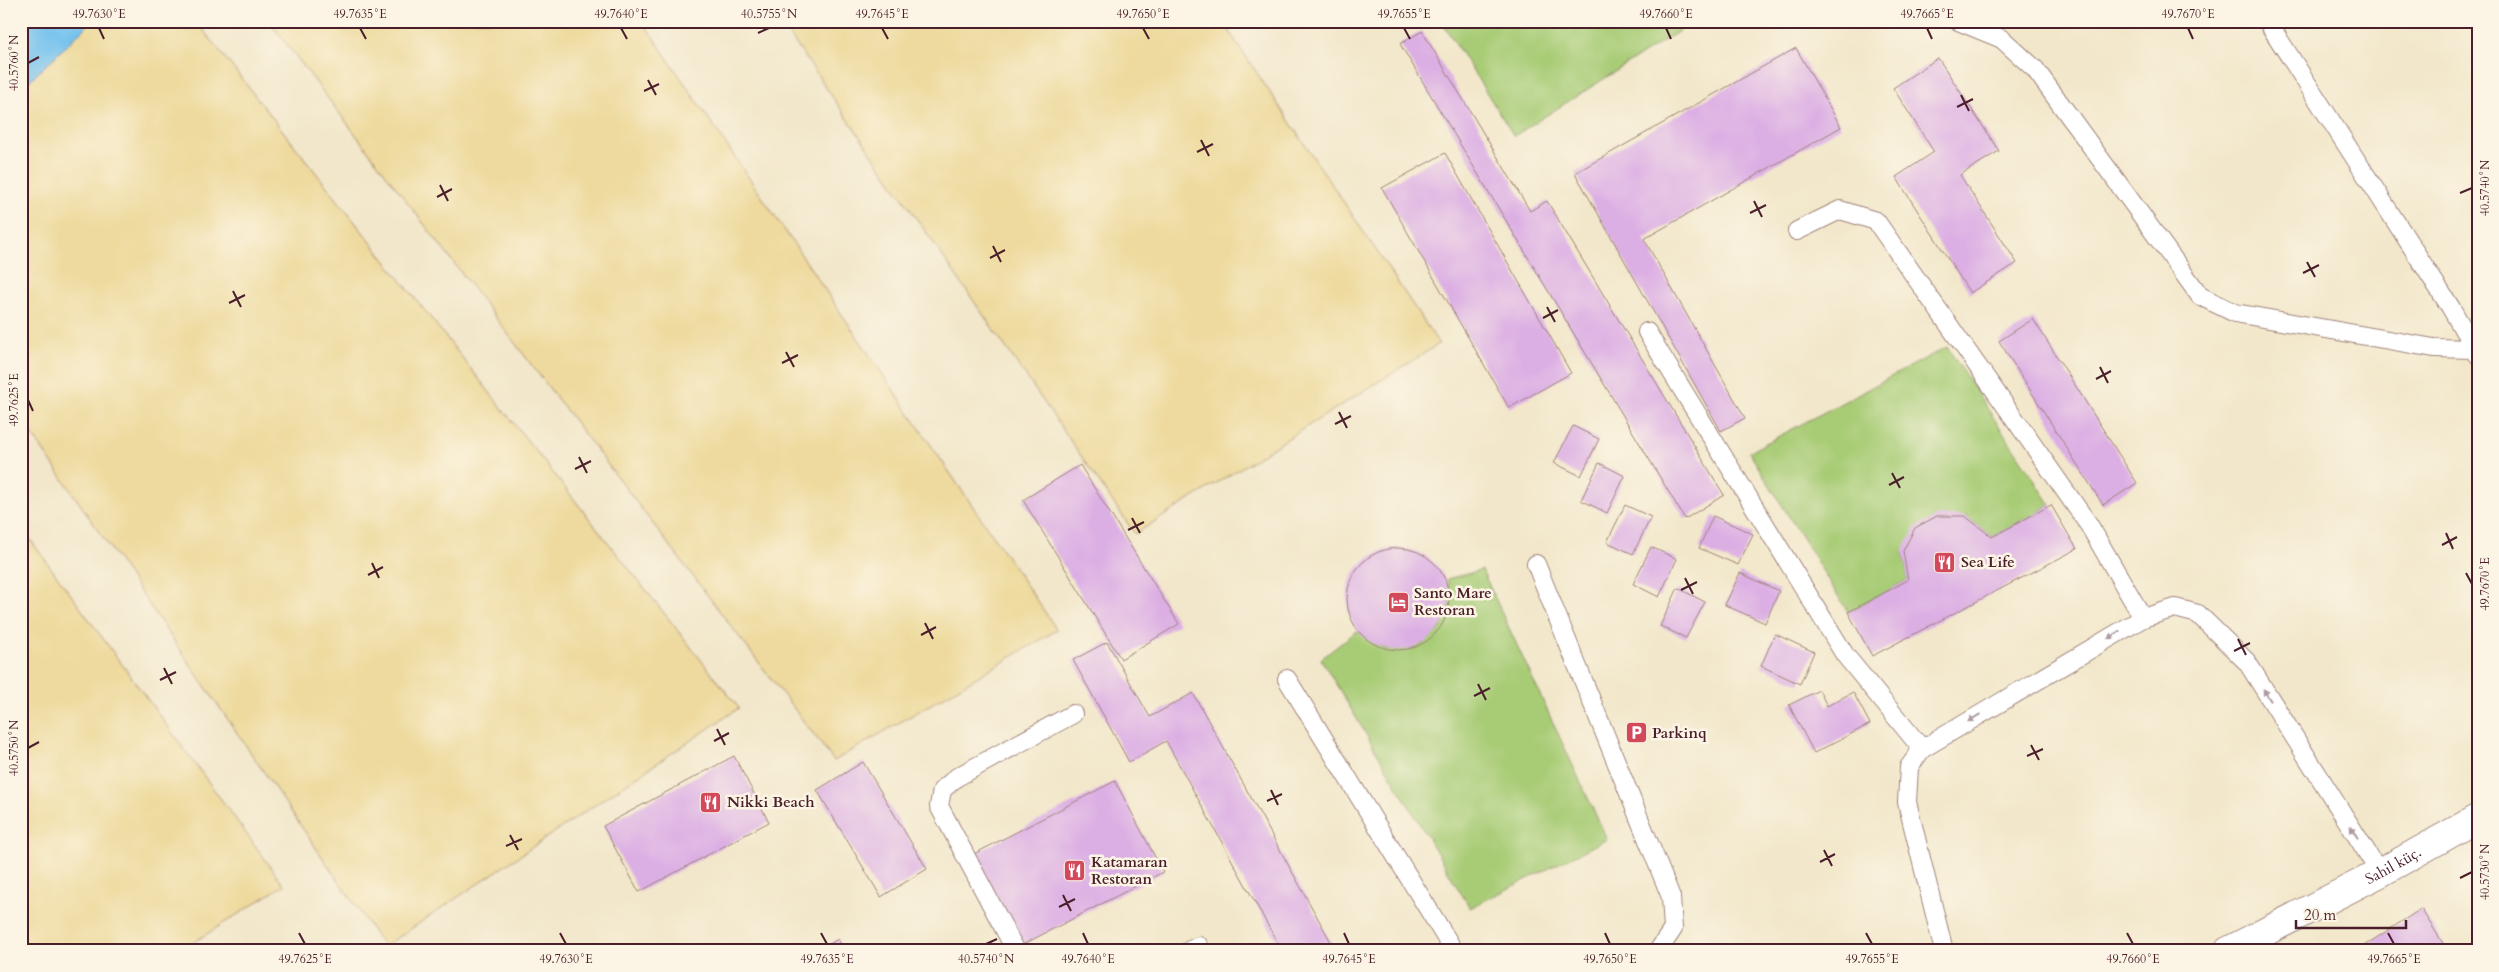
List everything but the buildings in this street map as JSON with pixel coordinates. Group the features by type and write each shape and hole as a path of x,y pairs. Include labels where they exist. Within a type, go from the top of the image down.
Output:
{"main road":[{"name":"Sahil küç.","path":"2228,951 2380,873 2478,818"}],"lane":[{"path":"1958,21 2002,39 2035,69 2200,296 2235,313 2434,348 2476,352"},
{"path":"2266,21 2451,308 2476,352"},
{"path":"1797,232 1840,210 1876,221 2089,525 2143,618"},
{"path":"1647,332 1845,655 1922,749"},
{"path":"1536,564 1671,897 1673,929 1658,951"},
{"path":"1944,951 1907,802 1909,767 1922,749 2143,618 2175,608 2198,614 2247,662 2380,873"},
{"path":"1287,680 1454,951"},
{"path":"1016,951 939,806 942,790 957,776 1073,714"}],"green space":[{"path":"1441,21 1695,21 1514,136"},
{"path":"1947,347 2051,505 1992,537 1965,516 1903,551 1908,580 1848,612 1749,452"},
{"path":"1482,570 1607,839 1470,908 1321,659 1357,631 1384,649 1417,648 1441,628 1451,597 1447,579"}],"sand":[{"path":"92,21 196,21 739,708 384,947 21,418 21,89"},
{"path":"269,21 642,21 1057,630 834,761"},
{"path":"780,21 1222,21 1439,344 1135,534"},
{"path":"21,527 284,885 180,951 21,951"}],"water":[{"path":"21,21 92,21 21,89"}],"place":[{"name":"Sea Life","path":"1945,562"},
{"name":"Santo Mare Restoran","path":"1398,602"},
{"name":"Parkinq","path":"1636,733"},
{"name":"Nikki Beach","path":"711,802"},
{"name":"Katamaran Restoran","path":"1075,871"}]}
